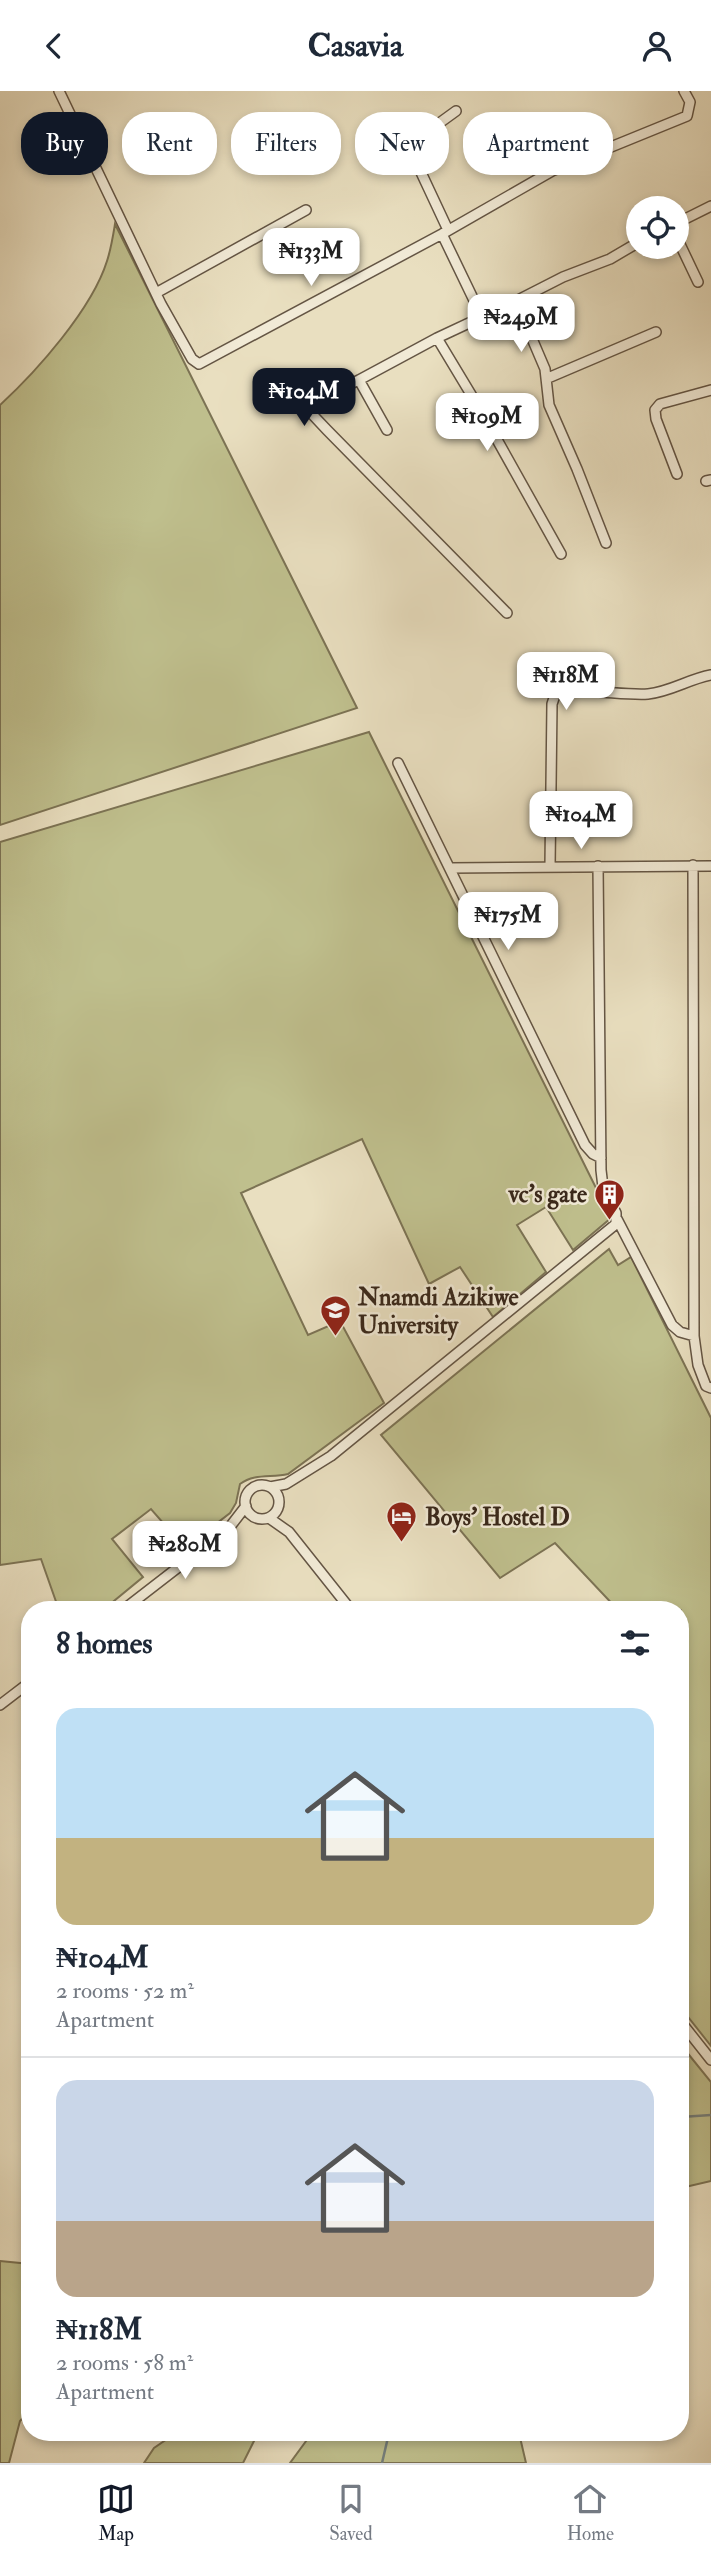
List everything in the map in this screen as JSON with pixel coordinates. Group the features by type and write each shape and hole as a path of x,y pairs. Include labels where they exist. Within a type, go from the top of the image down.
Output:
{"street":[{"path":"59,91 156,293 192,359 200,364 552,171 687,116 690,102 684,91"},
{"path":"456,111 416,140 411,151 482,317"},
{"path":"689,217 711,206"},
{"path":"156,293 306,210"},
{"path":"507,613 310,412 309,407 313,401 359,380 437,338 563,277 626,250"},
{"path":"687,259 698,282"},
{"path":"516,301 548,378 549,405 578,469 606,543"},
{"path":"548,378 656,332"},
{"path":"437,338 561,554"},
{"path":"359,380 387,430"},
{"path":"677,474 655,410 660,404 711,390"},
{"path":"550,867 552,704 555,695 573,692 649,694 711,675"},
{"path":"398,763 585,1145 601,1158"},
{"path":"694,865 694,1336 698,1364 706,1386 711,1388"},
{"path":"598,866 598,1063 603,1187 672,1325 680,1332 694,1336"},
{"path":"450,868 711,866"},
{"path":"255,1518 249,1513 246,1498 256,1487 286,1485 331,1456 613,1229 617,1218"},
{"path":"269,1518 286,1485"},
{"path":"270,1487 289,1532"},
{"path":"135,1601 229,1528 246,1506"},
{"path":"229,1528 255,1518 269,1518 289,1532 344,1601"},
{"path":"0,1705 21,1689"},
{"path":"689,2032 711,2060"}],"green space":[{"path":"115,224 357,708 0,825 0,405 62,338 89,299 107,261"},
{"path":"369,732 611,1218 573,1250 546,1207 517,1225 546,1272 493,1317 460,1267 429,1284 362,1139 241,1193 308,1335 340,1321 384,1403 288,1474 257,1477 240,1484 236,1503 230,1513 185,1548 151,1509 112,1539 143,1577 114,1601 56,1601 41,1559 0,1565 0,842"},
{"path":"609,1249 618,1265 631,1257 711,1418 711,2046 689,2018 689,1601 610,1601 555,1543 500,1578 381,1435"},
{"path":"689,2055 711,2082 711,2181 689,2186"},
{"path":"0,2261 21,2263 21,2420 9,2463 0,2463"},
{"path":"164,2441 254,2441 243,2463 144,2463 154,2448"},
{"path":"306,2441 521,2441 526,2463 290,2463"}],"waterway":[{"path":"689,2116 711,2115"},
{"path":"382,2463 387,2441"}],"place":[{"name":"vc's gate","path":"610,1221"},
{"name":"Nnamdi Azikiwe University","path":"335,1338"},
{"name":"Boys' Hostel D","path":"402,1544"}]}
